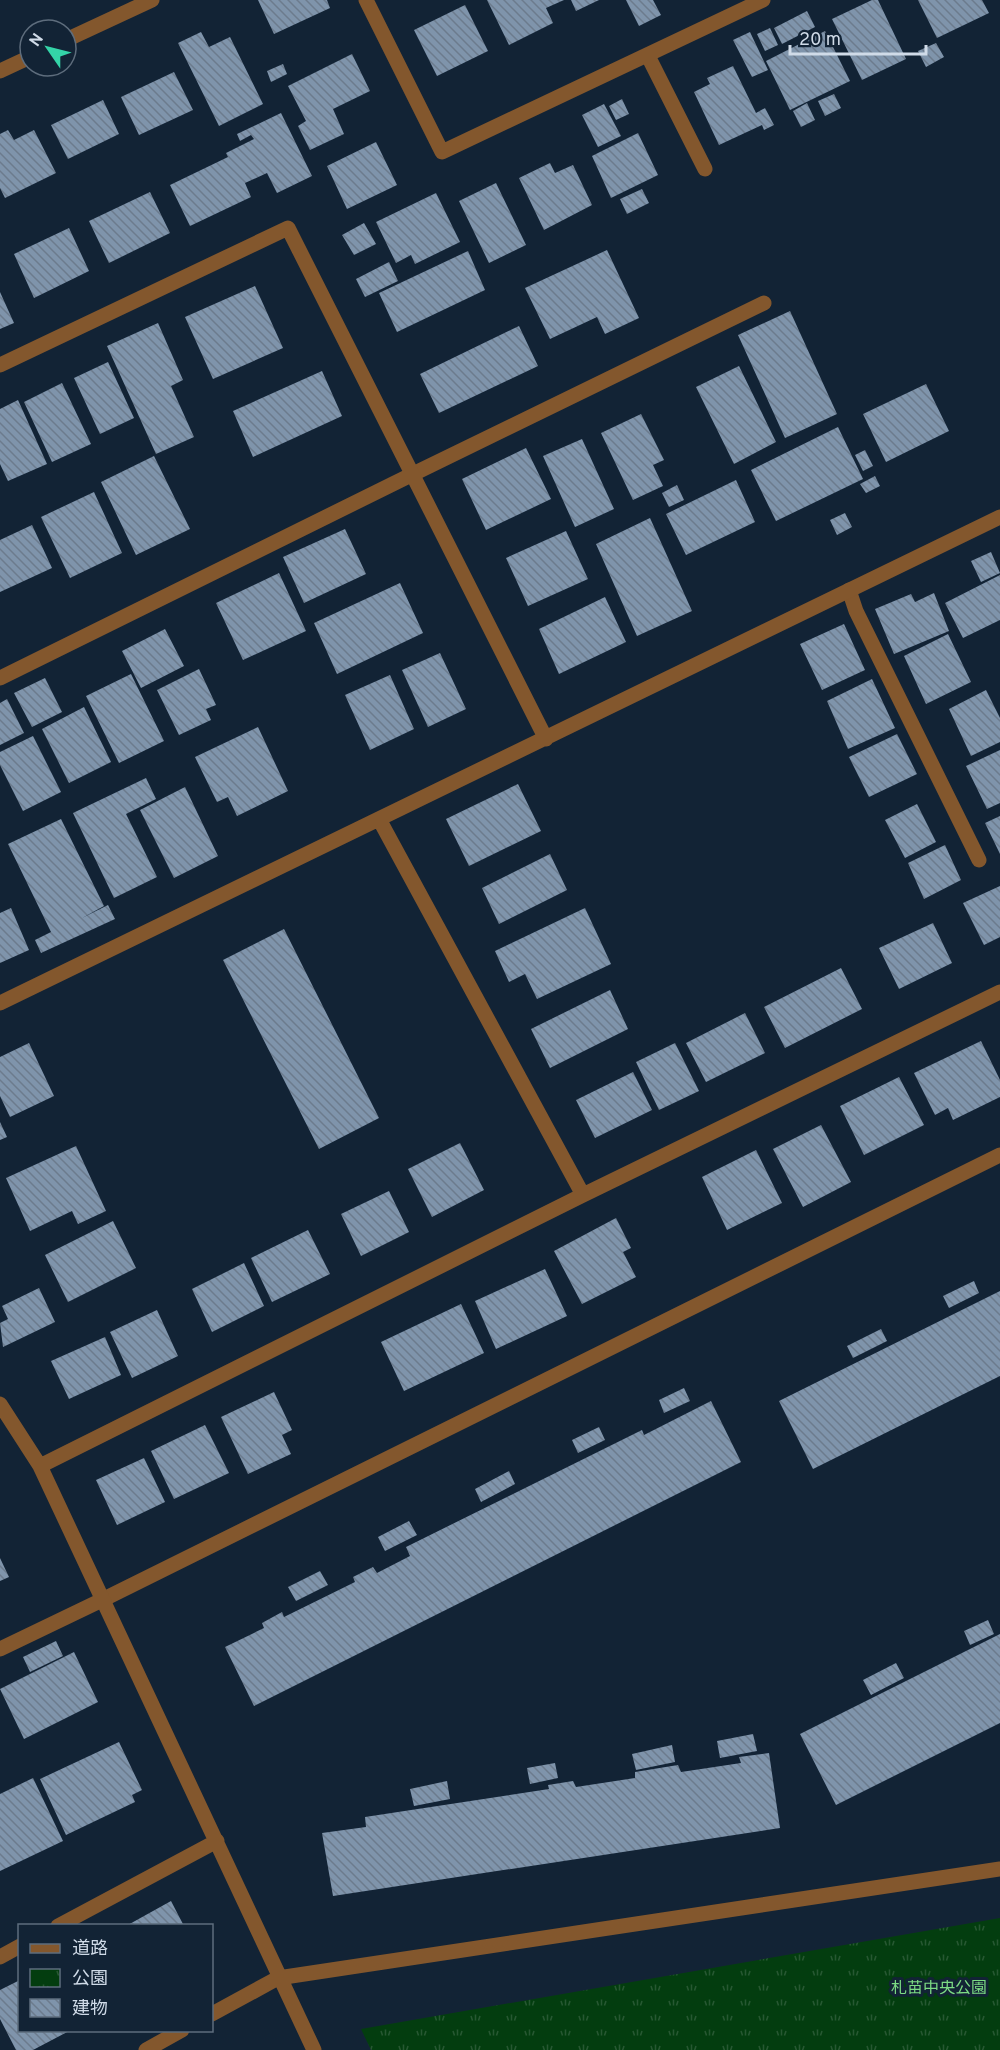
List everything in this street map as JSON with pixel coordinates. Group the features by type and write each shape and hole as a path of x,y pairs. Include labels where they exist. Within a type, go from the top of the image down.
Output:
{"street":[{"path":"78,34 152,0"},
{"path":"366,0 442,152 763,0"},
{"path":"648,56 705,169"},
{"path":"0,71 18,63"},
{"path":"0,365 288,228 546,739"},
{"path":"0,678 764,303"},
{"path":"0,1003 1000,517"},
{"path":"849,590 856,611 979,860"},
{"path":"379,819 583,1195"},
{"path":"40,1466 583,1195 1000,992"},
{"path":"0,1649 1000,1155"},
{"path":"0,1404 40,1466 217,1841 278,1978 314,2050"},
{"path":"62,1924 217,1841"},
{"path":"213,2013 278,1978 1000,1869"},
{"path":"0,1957 18,1947"},
{"path":"146,2050 180,2032"}],"green space":[{"name":"札苗中央公園","path":"1000,1918 1000,2050 371,2050 361,2029"}],"building":[{"path":"258,0 327,0 330,8 274,34"},
{"path":"487,0 564,0 546,8 553,23 509,45"},
{"path":"571,0 599,0 576,11"},
{"path":"626,0 653,0 661,15 639,26"},
{"path":"872,0 878,0 906,59 862,80 832,19"},
{"path":"918,0 982,0 989,13 937,38"},
{"path":"465,5 488,51 437,76 414,30"},
{"path":"807,11 815,27 782,44 774,28"},
{"path":"770,28 778,45 765,51 757,34"},
{"path":"825,31 850,81 790,110 766,61"},
{"path":"201,32 209,47 230,37 263,104 219,126 178,43"},
{"path":"750,32 768,70 752,77 733,40"},
{"path":"936,43 944,57 926,67 918,51"},
{"path":"352,54 370,91 333,109 344,134 310,150 298,126 306,121 288,86"},
{"path":"283,64 287,74 271,82 267,71"},
{"path":"733,66 756,113 765,108 774,125 764,130 762,125 719,145 694,92 710,84 707,78"},
{"path":"174,72 193,110 139,135 121,97"},
{"path":"834,94 841,108 825,116 818,101"},
{"path":"622,99 629,114 616,120 609,106"},
{"path":"103,100 119,134 68,159 51,125"},
{"path":"807,103 815,120 801,127 793,111"},
{"path":"604,104 621,136 598,147 582,115"},
{"path":"281,113 312,176 277,193 267,173 245,183 251,197 190,226 170,185 228,157 226,153 254,139 251,135 240,141 237,134"},
{"path":"8,130 14,140 34,130 56,173 5,198 0,188 0,134"},
{"path":"638,133 658,175 611,198 592,156"},
{"path":"376,142 397,185 347,209 327,166"},
{"path":"550,163 555,173 573,165 592,205 544,230 519,178"},
{"path":"496,183 526,245 489,263 459,201"},
{"path":"642,189 649,203 627,214 620,199"},
{"path":"150,192 170,233 109,263 89,221"},
{"path":"436,193 460,242 415,264 411,255 396,263 376,222"},
{"path":"364,223 376,244 354,255 342,235"},
{"path":"69,228 89,271 34,298 14,254"},
{"path":"607,250 639,318 605,334 597,317 550,339 525,288"},
{"path":"468,251 485,290 397,332 379,293"},
{"path":"389,262 398,281 365,297 356,279"},
{"path":"255,286 283,348 213,379 185,317"},
{"path":"0,292 14,323 0,329"},
{"path":"790,311 837,414 785,438 738,335"},
{"path":"158,323 183,380 171,386 194,437 156,454 107,346"},
{"path":"519,326 538,366 439,413 420,374"},
{"path":"108,362 134,418 100,434 74,378"},
{"path":"739,366 776,442 734,464 696,387"},
{"path":"322,371 342,416 253,457 233,411"},
{"path":"62,383 91,444 52,462 24,402"},
{"path":"926,384 949,431 886,462 863,414"},
{"path":"18,400 47,464 8,481 0,464 0,409"},
{"path":"641,414 664,460 653,465 663,486 633,500 601,433"},
{"path":"838,427 863,479 776,521 751,470"},
{"path":"582,439 614,509 575,527 543,456"},
{"path":"526,448 551,499 486,530 462,479"},
{"path":"865,450 873,466 863,471 855,455"},
{"path":"154,456 190,529 136,555 101,482"},
{"path":"875,476 880,486 866,493 860,484"},
{"path":"736,480 755,522 686,555 666,514"},
{"path":"677,485 684,500 669,507 662,493"},
{"path":"94,492 122,553 70,578 41,517"},
{"path":"845,513 852,527 837,535 830,520"},
{"path":"650,518 692,611 637,636 596,544"},
{"path":"32,525 52,568 0,592 0,540"},
{"path":"345,529 366,574 304,603 283,557"},
{"path":"566,531 588,579 528,606 506,558"},
{"path":"991,552 1000,573 981,582 971,561"},
{"path":"279,573 306,631 243,660 216,603"},
{"path":"1000,575 1000,620 963,638 945,603"},
{"path":"400,583 423,633 337,674 314,623"},
{"path":"934,593 949,631 894,654 875,609 911,594 915,602"},
{"path":"605,597 626,642 559,674 539,629"},
{"path":"844,624 865,670 822,690 800,644"},
{"path":"165,629 184,666 141,688 122,651"},
{"path":"948,634 971,682 926,704 904,656"},
{"path":"440,653 466,709 428,727 402,670"},
{"path":"199,669 216,705 206,709 211,720 179,735 157,690"},
{"path":"131,674 164,741 119,763 86,696"},
{"path":"390,675 414,729 370,750 345,695"},
{"path":"45,678 62,712 32,727 14,693"},
{"path":"872,679 895,728 848,749 827,701"},
{"path":"986,690 1000,718 1000,742 971,756 949,709"},
{"path":"7,699 24,733 0,745 0,703"},
{"path":"84,707 111,762 69,783 42,729"},
{"path":"258,727 288,791 237,816 228,797 217,802 195,757"},
{"path":"897,734 917,774 869,797 849,757"},
{"path":"33,736 61,792 23,811 0,765 0,752"},
{"path":"1000,750 1000,803 987,809 966,766"},
{"path":"146,778 156,799 126,814 157,877 114,898 73,813"},
{"path":"518,784 541,831 469,866 446,819"},
{"path":"185,787 218,856 174,878 140,810"},
{"path":"917,804 936,842 905,858 885,820"},
{"path":"1000,816 1000,854 985,823"},
{"path":"61,819 104,906 82,918 108,905 115,919 41,953 35,940 51,932 8,844"},
{"path":"945,845 961,880 924,899 908,863"},
{"path":"550,854 567,890 499,924 482,888"},
{"path":"1000,886 1000,937 984,945 963,903"},
{"path":"11,908 29,950 0,963 0,913"},
{"path":"585,908 611,964 537,999 525,974 509,982 495,951"},
{"path":"933,923 952,963 899,989 879,948"},
{"path":"284,929 379,1118 319,1149 223,960"},
{"path":"841,968 862,1009 785,1048 764,1007"},
{"path":"610,990 628,1029 550,1068 531,1029"},
{"path":"745,1013 765,1053 706,1082 686,1043"},
{"path":"981,1041 1000,1080 1000,1097 953,1120 948,1108 935,1115 914,1073"},
{"path":"29,1043 54,1096 10,1117 0,1096 0,1057"},
{"path":"675,1043 699,1091 659,1110 636,1062"},
{"path":"633,1072 652,1110 595,1138 576,1100"},
{"path":"899,1077 924,1125 864,1155 840,1106"},
{"path":"0,1122 7,1137 0,1140"},
{"path":"821,1125 851,1182 803,1207 773,1149"},
{"path":"460,1143 484,1190 432,1217 408,1169"},
{"path":"76,1146 106,1211 78,1224 72,1211 30,1231 6,1178"},
{"path":"756,1150 782,1203 727,1230 702,1177"},
{"path":"389,1191 409,1232 361,1256 341,1214"},
{"path":"616,1218 631,1248 623,1252 636,1277 582,1304 554,1251"},
{"path":"113,1221 136,1268 68,1302 45,1255"},
{"path":"308,1230 330,1274 272,1302 251,1258"},
{"path":"244,1263 264,1306 212,1332 192,1289"},
{"path":"545,1269 567,1316 496,1349 475,1301"},
{"path":"974,1281 979,1293 949,1308 943,1296"},
{"path":"39,1288 55,1322 3,1347 0,1323 8,1319 2,1306"},
{"path":"1000,1291 1000,1376 813,1469 779,1401"},
{"path":"461,1304 484,1353 404,1391 381,1342"},
{"path":"157,1310 178,1356 132,1378 110,1332"},
{"path":"881,1329 887,1341 853,1358 847,1346"},
{"path":"105,1337 121,1375 69,1399 51,1361"},
{"path":"684,1388 690,1401 664,1413 659,1400"},
{"path":"274,1392 292,1430 282,1435 291,1454 248,1474 221,1417"},
{"path":"711,1401 741,1462 254,1706 225,1647 264,1628 262,1623 282,1612 284,1617 355,1582 353,1577 373,1567 377,1573 410,1556 406,1547 642,1430 644,1435"},
{"path":"205,1425 229,1473 174,1499 151,1451"},
{"path":"599,1427 605,1440 578,1453 572,1440"},
{"path":"144,1458 165,1502 117,1525 96,1480"},
{"path":"509,1471 515,1484 481,1502 475,1489"},
{"path":"409,1521 417,1535 385,1551 378,1537"},
{"path":"0,1558 9,1577 0,1581"},
{"path":"320,1571 328,1585 296,1601 288,1587"},
{"path":"988,1620 994,1634 970,1645 964,1631"},
{"path":"1000,1634 1000,1723 836,1805 800,1734"},
{"path":"56,1641 63,1656 30,1672 23,1657"},
{"path":"74,1652 98,1702 24,1739 0,1689"},
{"path":"896,1663 904,1678 871,1695 863,1680"},
{"path":"753,1734 757,1751 720,1758 717,1741"},
{"path":"119,1742 142,1790 132,1795 135,1802 66,1835 40,1779"},
{"path":"672,1745 675,1762 636,1770 632,1754"},
{"path":"769,1753 780,1828 333,1896 322,1833 366,1827 365,1817 549,1789 548,1785 573,1781 576,1787 635,1778 635,1772 678,1765 681,1772 741,1763 739,1757"},
{"path":"555,1763 558,1778 530,1784 527,1768"},
{"path":"33,1778 63,1841 0,1871 0,1794"},
{"path":"447,1781 450,1799 414,1806 410,1789"},
{"path":"171,1901 183,1924 130,1924"},
{"path":"18,1981 18,2032 67,2032 33,2050 16,2050 0,2019 0,1990"}]}
